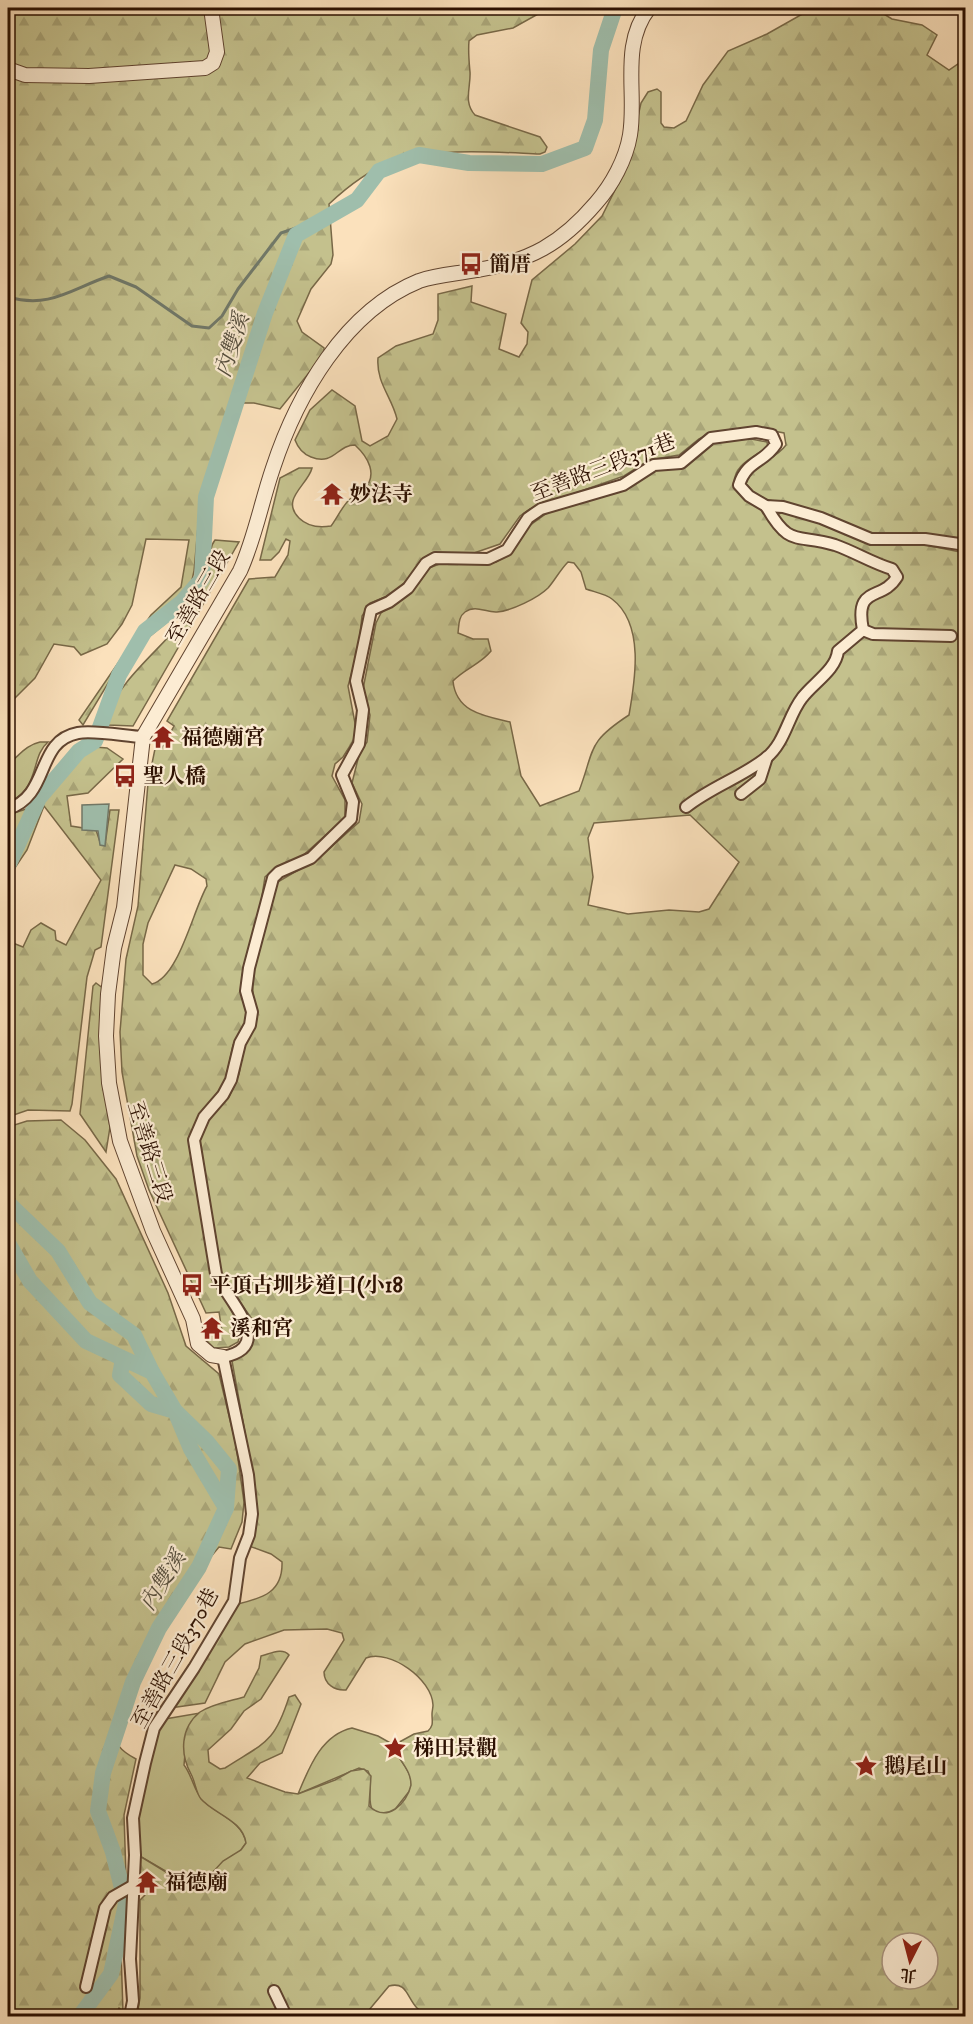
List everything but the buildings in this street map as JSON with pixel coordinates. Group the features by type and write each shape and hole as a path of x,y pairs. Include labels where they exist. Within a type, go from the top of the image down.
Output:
{"street":[{"path":"8,69 25,75 88,76 205,68 213,63 217,52 211,8"},
{"name":"至善路三段","path":"223,1357 211,1355 198,1344 193,1320 176,1287 127,1166 109,1083 106,1036 108,994 114,948 124,908 143,737 240,571 252,544 260,506 274,464 296,410 335,348 388,297 420,281 447,273 476,270 528,259 572,229 598,202 618,170 630,135 631,48 649,8"},
{"name":"至善路三段371巷","path":"223,1357 233,1355 243,1348 248,1328 246,1320 221,1286 216,1274 194,1140 204,1117 223,1095 231,1080 240,1043 250,1025 252,1012 246,992 249,968 273,878 279,872 311,858 351,819 353,802 342,775 359,744 363,710 356,681 371,610 389,602 408,588 426,563 435,558 488,559 507,550 528,518 541,509 623,485 654,465 681,463 711,438 718,436 756,432 772,435 776,444 771,452 748,466 740,485 748,496 766,506 783,507 821,518 871,539 925,539 966,545"},
{"path":"766,506 778,526 790,536 800,540 834,545 897,573 895,581 875,592 862,605 860,614 863,630"},
{"path":"863,630 873,634 951,636"},
{"path":"741,794 760,779 767,757 788,729 800,700 837,660 838,651 863,630"},
{"path":"8,809 25,801 58,740 90,732 143,737"},
{"path":"686,807 702,794 767,757"},
{"name":"至善路三段370巷","path":"130,2016 133,2001 130,1959 134,1886 133,1818 154,1728 194,1668 234,1601 240,1558 249,1536 252,1514 248,1475 223,1357"},
{"path":"86,1987 105,1908 114,1897 134,1886"},
{"path":"274,1991 286,2016"}],"green space":[{"path":"8,8 549,8 513,28 477,35 469,41 468,100 471,110 475,115 540,137 547,147 545,152 540,154 464,152 408,158 390,163 365,175 329,204 333,255 331,264 311,289 297,321 302,332 324,348 324,354 280,409 254,403 232,403 201,494 194,571 188,598 177,614 119,665 83,725 79,720 151,615 181,587 189,540 146,539 132,605 122,624 107,644 81,655 74,647 54,644 35,678 8,705"},
{"path":"813,8 874,8 892,19 922,25 937,35 927,55 949,70 958,64 965,69 965,541 867,534 818,512 761,498 746,486 748,479 756,468 786,445 784,433 763,429 711,433 699,439 679,455 649,460 624,476 530,509 520,516 500,544 474,553 438,553 427,558 395,593 370,603 362,616 358,651 348,686 355,723 355,738 343,757 335,764 332,776 345,800 345,818 300,858 277,867 265,877 259,915 242,976 247,1015 245,1028 233,1045 225,1083 200,1116 189,1144 213,1280 243,1325 238,1342 229,1347 214,1348 203,1337 222,1331 219,1312 206,1313 149,1190 137,1156 122,1072 120,1032 126,959 138,906 148,783 156,744 162,748 174,726 167,721 249,579 275,577 288,555 290,541 286,539 279,552 271,560 260,560 280,478 299,468 312,468 292,505 299,518 318,527 331,526 347,502 368,485 370,466 355,445 344,448 325,459 311,457 299,448 295,440 310,410 332,390 355,406 362,441 370,446 388,436 397,419 379,375 378,358 396,346 433,334 438,320 438,294 472,286 471,302 506,314 499,349 519,357 527,344 528,332 521,323 532,280 575,244 602,216 627,166 641,103 648,92 657,89 661,92 661,123 664,127 674,128 686,121 703,85 728,51 767,34","holes":["175,865 191,869 206,879 207,886 178,956 162,979 152,984 143,975 143,944 148,923"]},
{"path":"741,437 767,442 768,447 739,468 734,480 735,487 775,516 783,512 823,524 965,553 965,2016 430,2016 417,2008 403,1988 395,1985 389,1986 364,2016 137,2016 140,1998 140,1900 145,1895 144,1887 137,1881 138,1855 184,1883 201,1885 223,1861 241,1850 246,1843 240,1829 201,1799 198,1794 187,1766 184,1750 185,1733 193,1718 210,1707 244,1697 259,1668 261,1656 276,1652 286,1653 289,1655 261,1699 244,1711 231,1729 208,1750 209,1762 220,1769 225,1768 259,1747 273,1733 289,1697 295,1695 301,1704 282,1753 260,1763 247,1778 285,1792 298,1794 335,1780 351,1771 364,1769 371,1776 369,1806 383,1813 401,1804 411,1785 409,1774 394,1745 414,1734 428,1731 431,1727 433,1705 431,1695 418,1676 397,1662 376,1656 366,1658 346,1690 331,1686 324,1672 344,1640 342,1633 327,1629 284,1630 245,1644 225,1662 205,1703 170,1708 201,1666 238,1604 263,1596 275,1587 279,1580 282,1562 271,1554 249,1546 253,1477 232,1361 243,1355 251,1346 255,1336 255,1323 219,1273 198,1152 200,1134 216,1107 229,1097 239,1074 244,1046 255,1026 252,978 276,883 319,858 359,822 362,804 352,783 359,755 367,742 370,715 363,689 376,623 381,613 418,584 429,568 442,563 496,562 511,553 525,529 547,513 724,439","holes":["568,562 574,563 581,572 586,589 612,599 622,610 629,623 635,654 634,686 629,715 599,740 579,791 540,806 521,776 510,722 473,711 465,706 455,691 453,681 491,651 488,639 473,639 458,633 459,625 461,616 469,610 503,611 531,600 548,588","690,815 739,862 709,909 699,912 669,910 628,914 588,905 593,877 588,838 594,823"]},
{"path":"215,540 239,542 133,726 108,725 104,720 122,688 184,620 202,593"},
{"path":"40,742 48,742 42,748 26,789 8,803 8,764 27,748"},
{"path":"95,747 107,748 123,759 88,793 67,796 71,826 96,830 101,845 105,845 110,810 119,810 101,947 95,950 87,977 72,1104 70,1111 28,1110 8,1117 8,941 23,947 31,930 41,923 55,931 56,940 66,945 101,880 44,806 27,850 8,878 8,815 35,806 81,756"},
{"path":"96,983 104,989 106,1101 110,1127 106,1152 80,1114 93,986"},
{"path":"61,1120 85,1140 116,1179 168,1293 186,1346 219,1374 236,1445 244,1502 242,1522 231,1549 219,1547 188,1584 116,1728 117,1743 126,1753 136,1759 124,1815 127,1907 121,1951 123,2012 119,2008 115,2016 8,2016 8,1231 17,1206 9,1183 8,1127 27,1121"},
{"path":"200,1713 187,1731 184,1765 199,1796 240,1829 246,1843 201,1885 191,1886 138,1855 139,1811 158,1725 165,1719"},
{"path":"352,1728 378,1736 394,1745 408,1771 411,1789 393,1812 382,1814 371,1808 368,1771 359,1768 298,1794 324,1745 341,1732"}],"shaded area":[{"path":"109,804 105,846 100,845 98,831 82,830 82,805"}],"waterway":[{"name":"內雙溪","path":"8,866 39,798 79,751 95,741 119,675 145,631 182,602 202,579 206,497 265,313 296,235 357,200 379,171 419,155 469,163 542,164 585,148 595,120 601,50 615,8"},
{"path":"8,297 36,301 48,299 109,276 136,287 192,326 209,328 222,316 238,289 281,233 329,217"},
{"path":"8,1203 58,1251 90,1303 134,1335 152,1372"},
{"name":"內雙溪","path":"8,1243 30,1281 86,1341 152,1372 175,1411 207,1442 229,1469 226,1508 199,1567 159,1628 133,1682 103,1773 98,1811 113,1852 126,1904 111,1974 80,2016"},
{"path":"123,1359 120,1375 151,1404 175,1411 191,1449 226,1508"}],"place":[{"name":"簡厝","path":"471,264"},
{"name":"妙法寺","path":"332,494"},
{"name":"福德廟宮","path":"163,737"},
{"name":"聖人橋","path":"125,776"},
{"name":"平頂古圳步道口(小18","path":"192,1285"},
{"name":"溪和宮","path":"212,1328"},
{"name":"梯田景觀","path":"395,1748"},
{"name":"鵝尾山","path":"866,1766"},
{"name":"福德廟","path":"147,1882"}]}
